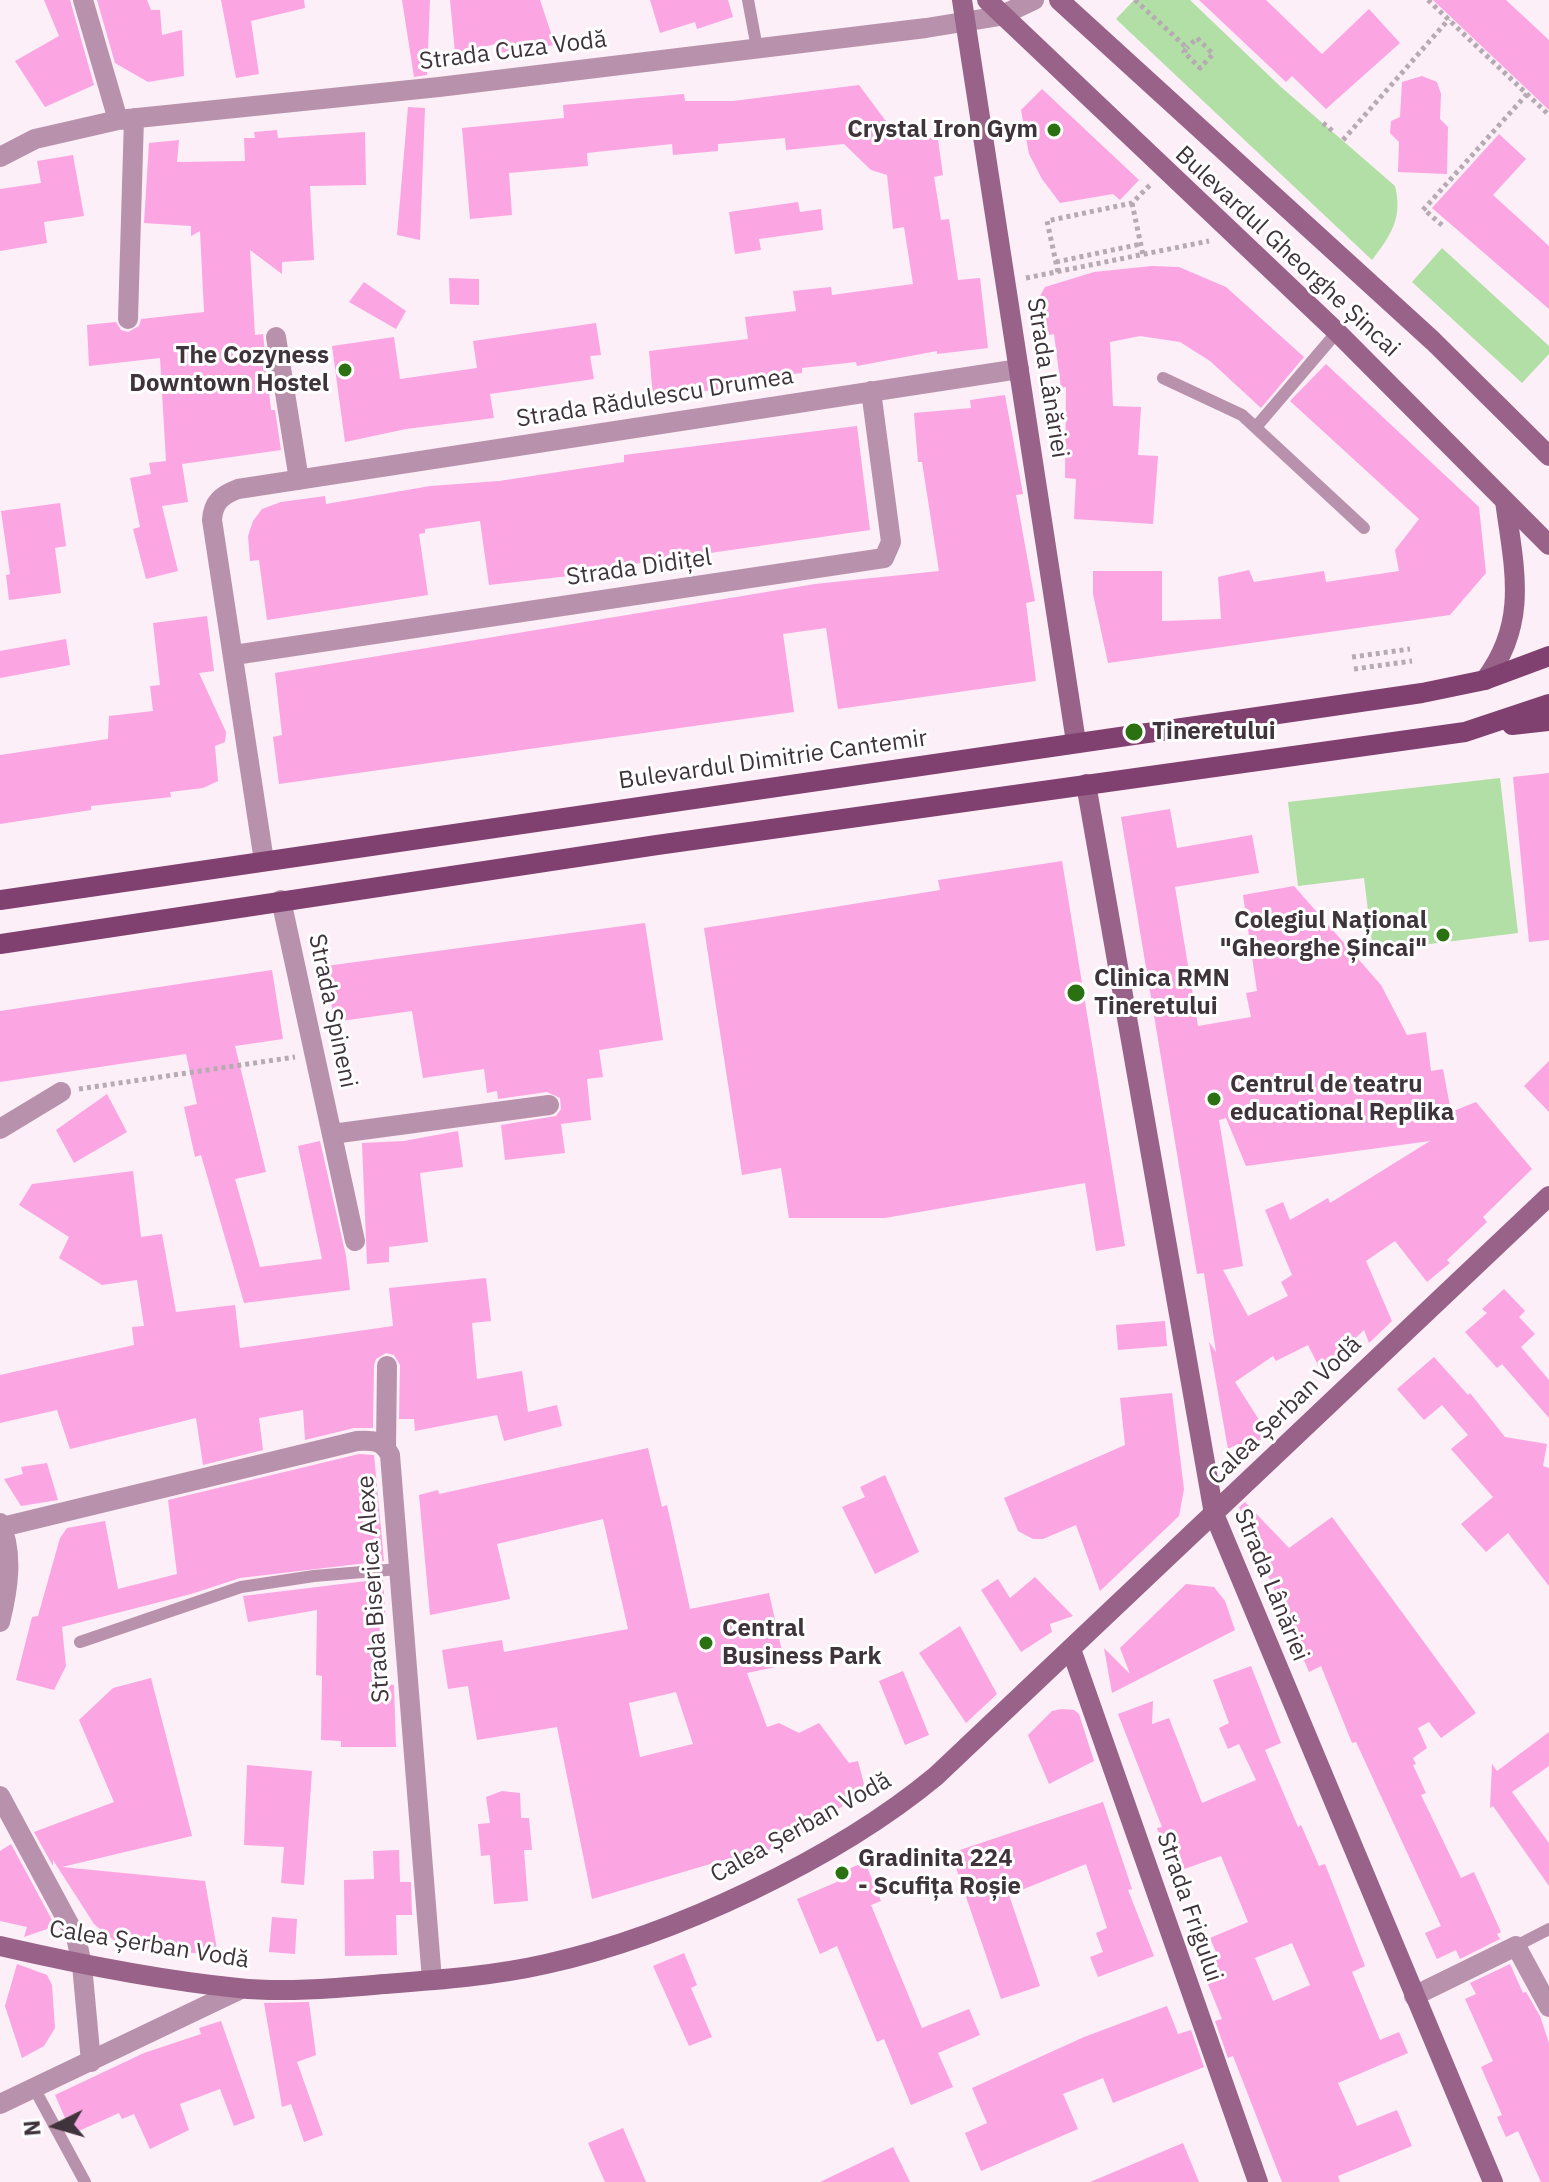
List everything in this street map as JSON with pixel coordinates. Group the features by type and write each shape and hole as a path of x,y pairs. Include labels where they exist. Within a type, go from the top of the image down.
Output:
{"main road":[{"name":"Bulevardul Dimitrie Cantemir","path":"0,900 1422,693 1485,680 1549,656"},
{"path":"1465,732 1549,704"},
{"path":"0,944 281,900 1086,784 1549,721"}],"street":[{"path":"83,0 126,119 128,319"},
{"path":"962,0 965,21"},
{"name":"Strada Cuza Vodă","path":"0,157 35,139 126,119 439,87 965,21 993,8 1034,0"},
{"name":"Bulevardul Gheorghe Șincai","path":"1059,0 1545,447"},
{"name":"Bulevardul Gheorghe Șincai","path":"993,8 1337,332 1549,545"},
{"name":"Strada Lânăriei","path":"965,21 1076,742"},
{"path":"276,337 299,480"},
{"name":"Strada Rădulescu Drumea","path":"264,861 212,520 214,507 223,495 238,489 1019,369"},
{"name":"Strada Didițel","path":"234,655 884,558 891,542 871,391"},
{"path":"1485,680 1502,655 1514,622 1514,569 1505,501"},
{"name":"Strada Lânăriei","path":"1086,784 1214,1514 1493,2182"},
{"name":"Strada Spineni","path":"281,900 355,1241"},
{"path":"0,1129 61,1092"},
{"path":"332,1134 549,1105"},
{"name":"Calea Șerban Vodă","path":"0,1946 82,1965 241,1989 364,1986 543,1965 587,1954 730,1899 793,1867 915,1794 1549,1196"},
{"path":"386,1447 387,1366"},
{"name":"Strada Biserica Alexe","path":"1,1525 357,1441 378,1441 386,1447 390,1455 432,1980"},
{"path":"0,1622 8,1573 8,1547 1,1525"},
{"name":"Strada Frigului","path":"1071,1649 1258,2182"},
{"path":"0,1796 69,1920 82,1965 91,2062"},
{"path":"1414,1996 1516,1946 1549,2007"},
{"path":"0,2104 241,1989"}],"lane":[{"path":"748,0 757,48"},
{"path":"1256,427 1337,332"},
{"path":"1163,378 1228,406 1256,427 1364,528"},
{"path":"80,1642 241,1587 314,1576 399,1569"},
{"path":"1516,1946 1549,1929"},
{"path":"34,2088 85,2182"}],"path":[{"path":"1135,0 1187,48"},
{"path":"1428,0 1549,115"},
{"path":"1343,140 1449,19"},
{"path":"1197,38 1213,54 1200,68 1184,52 1187,48 1197,38"},
{"path":"1444,227 1425,211 1527,94"},
{"path":"1323,123 1335,133"},
{"path":"1058,272 1047,221 1132,203 1152,183"},
{"path":"1132,203 1143,255"},
{"path":"1006,283 1212,241"},
{"path":"1056,262 1141,244"},
{"path":"1352,657 1410,649"},
{"path":"1354,669 1412,661"},
{"path":"61,1092 316,1054"}],"green space":[{"path":"1134,0 1190,0 1281,87 1395,186 1397,208 1394,226 1372,260 1116,19"},
{"path":"1442,248 1549,346 1549,354 1522,383 1412,282"},
{"path":"1500,778 1518,933 1373,951 1364,878 1298,886 1288,802"}],"building":[{"path":"44,0 70,0 94,85 45,107 15,61 59,36"},
{"path":"97,0 147,0 151,10 160,10 162,35 182,30 184,76 148,82 115,63"},
{"path":"221,0 304,0 305,8 251,21 259,74 236,78"},
{"path":"402,0 430,0 427,75 414,77"},
{"path":"450,0 540,0 555,45 499,53 496,44 455,53"},
{"path":"650,0 728,0 733,17 697,29 695,22 660,33"},
{"path":"1199,0 1266,0 1322,54 1369,9 1400,43 1326,109 1292,76 1286,82"},
{"path":"1433,0 1506,0 1549,40 1549,110"},
{"path":"1422,76 1437,82 1441,94 1440,119 1448,127 1447,174 1398,172 1399,142 1390,133 1391,121 1400,117 1402,82"},
{"path":"859,85 885,120 898,129 938,140 943,175 934,177 941,220 949,219 958,280 980,278 988,348 937,354 937,351 857,366 856,362 802,368 802,373 722,382 723,389 653,397 649,351 748,339 745,317 796,311 793,291 831,287 832,295 913,284 904,227 893,229 887,175 871,170 844,144 786,150 785,138 718,144 718,151 673,155 672,144 587,153 588,166 509,173 512,215 470,219 462,128 564,118 563,105 684,94 685,101 733,101"},
{"path":"1042,89 1139,180 1120,200 1113,194 1060,203 1042,179 1029,154 1021,110"},
{"path":"408,107 425,108 420,240 397,235"},
{"path":"277,130 278,138 365,132 366,185 310,186 314,260 282,262 282,274 250,250 255,335 263,334 271,410 275,410 281,450 182,464 188,502 162,506 178,571 146,579 133,529 140,527 130,478 151,474 149,463 166,461 160,358 89,366 87,325 116,322 121,330 128,332 139,326 141,319 204,312 200,231 191,236 191,226 144,223 149,143 179,140 177,162 245,161 244,138 255,138 254,132"},
{"path":"1499,134 1526,159 1493,195 1549,246 1549,309 1432,208"},
{"path":"73,155 84,216 44,222 47,243 0,251 0,189 41,183 37,161"},
{"path":"798,202 800,212 821,209 823,230 759,239 761,250 735,254 729,212"},
{"path":"1152,266 1179,267 1226,287 1304,357 1261,408 1210,361 1180,342 1140,336 1110,342 1113,406 1141,407 1138,455 1158,456 1153,524 1074,519 1076,479 1065,478 1066,387 1061,388 1054,334 1045,336 1037,301 1045,287 1094,272"},
{"path":"449,278 479,279 479,305 450,304"},
{"path":"364,282 406,311 396,329 349,302"},
{"path":"596,323 601,355 590,356 594,379 490,394 494,418 406,429 345,442 332,346 394,337 400,379 477,368 473,341"},
{"path":"1326,364 1479,507 1486,573 1450,615 1108,663 1093,594 1093,571 1162,571 1162,621 1221,619 1218,577 1249,570 1254,582 1324,571 1326,582 1399,571 1395,550 1419,519 1290,401"},
{"path":"1005,395 1023,494 1016,495 1035,601 1026,603 1036,681 838,709 826,628 783,634 794,712 279,784 273,737 282,735 275,673 815,584 939,571 922,462 918,462 914,413 971,408 970,400"},
{"path":"857,426 870,530 613,567 614,571 489,585 480,521 425,529 425,533 419,534 428,595 267,620 259,560 250,561 248,536 253,521 262,509 281,502 325,496 326,504 430,486 499,481 624,462 624,455"},
{"path":"60,503 66,546 55,548 61,593 9,600 6,575 10,574 1,511"},
{"path":"207,616 214,671 199,673 226,732 225,742 215,746 218,781 203,788 170,792 171,797 91,806 91,810 0,824 0,755 108,739 109,716 153,711 150,686 160,685 153,623"},
{"path":"66,639 70,665 0,678 0,651"},
{"path":"1549,773 1549,940 1529,942 1513,777"},
{"path":"1170,809 1177,848 1252,835 1259,873 1175,887 1198,1026 1251,1017 1246,993 1257,991 1243,895 1294,886 1381,985 1407,1035 1426,1032 1431,1071 1443,1069 1451,1112 1476,1102 1532,1169 1483,1217 1487,1222 1447,1260 1450,1263 1427,1282 1395,1241 1366,1261 1392,1321 1369,1343 1364,1330 1321,1371 1308,1345 1276,1361 1273,1356 1235,1382 1268,1434 1244,1453 1238,1444 1228,1449 1209,1342 1216,1352 1204,1273 1197,1274 1121,817","holes":["1226,1118 1246,1166 1430,1141 1330,1203 1328,1198 1290,1220 1283,1202 1265,1210 1292,1275 1281,1282 1288,1296 1248,1316 1223,1270 1243,1266 1219,1120"]},
{"path":"1062,861 1125,1246 1096,1251 1085,1183 885,1218 789,1218 781,1168 742,1175 704,928 940,890 938,880"},
{"path":"645,923 663,1040 599,1050 603,1077 587,1079 591,1120 561,1124 565,1153 505,1160 501,1125 556,1116 561,1109 560,1098 547,1092 498,1099 497,1091 487,1093 484,1069 423,1078 412,1011 334,1022 326,966"},
{"path":"272,970 283,1039 235,1046 266,1172 235,1179 260,1267 322,1259 298,1146 320,1141 346,1256 350,1290 244,1303 201,1155 195,1157 184,1107 197,1104 186,1054 0,1082 0,1011"},
{"path":"1549,1061 1549,1112 1524,1086"},
{"path":"107,1094 127,1132 74,1163 56,1130"},
{"path":"458,1131 463,1167 420,1173 428,1242 389,1247 389,1262 367,1264 362,1143 404,1141"},
{"path":"133,1171 141,1237 162,1234 176,1312 235,1305 240,1348 393,1326 389,1288 486,1278 491,1321 472,1323 477,1379 522,1371 528,1412 557,1405 562,1426 504,1441 497,1415 415,1431 414,1419 399,1419 400,1365 394,1355 386,1353 376,1359 374,1365 373,1428 354,1428 305,1440 303,1410 259,1418 263,1450 203,1465 196,1418 70,1449 57,1410 0,1423 0,1375 134,1345 132,1327 144,1326 137,1280 102,1285 59,1258 69,1237 19,1205 32,1184"},
{"path":"1504,1289 1525,1311 1519,1317 1535,1334 1521,1347 1549,1380 1549,1418 1502,1364 1497,1368 1465,1332 1487,1313 1482,1309"},
{"path":"1165,1321 1167,1346 1118,1350 1116,1325"},
{"path":"1434,1357 1468,1395 1470,1393 1505,1437 1547,1444 1543,1466 1549,1468 1549,1586 1508,1533 1486,1552 1461,1524 1493,1497 1451,1449 1468,1435 1442,1405 1424,1420 1397,1389"},
{"path":"1172,1393 1184,1489 1179,1516 1100,1591 1076,1525 1043,1539 1033,1539 1018,1531 1004,1498 1125,1445 1120,1398"},
{"path":"648,1448 662,1507 667,1505 690,1609 769,1593 785,1665 747,1673 767,1727 779,1723 799,1733 819,1723 849,1763 858,1761 864,1784 858,1795 812,1828 730,1871 727,1859 592,1899 557,1727 477,1740 468,1686 448,1689 442,1650 502,1640 504,1652 628,1629 603,1519 497,1544 510,1599 430,1615 419,1495 438,1490 439,1494","holes":["676,1692 693,1744 640,1757 629,1703"]},
{"path":"359,1454 374,1455 384,1561 240,1578 191,1594 62,1627 66,1666 54,1690 16,1680 32,1617 38,1616 60,1538 67,1528 105,1521 118,1589 177,1574 168,1500"},
{"path":"47,1463 58,1500 21,1506 4,1479 23,1474 21,1467"},
{"path":"885,1475 919,1552 875,1574 842,1507 865,1497 860,1487"},
{"path":"1245,1502 1289,1548 1332,1517 1476,1713 1441,1738 1429,1722 1418,1728 1427,1748 1413,1758 1416,1764 1413,1765 1426,1793 1421,1795 1461,1878 1474,1872 1501,1932 1497,1934 1500,1939 1460,1959 1456,1950 1437,1959 1425,1933 1441,1926 1356,1742 1352,1743 1321,1666 1309,1672 1239,1507"},
{"path":"1035,1577 1073,1616 1050,1624 1052,1632 1021,1652 981,1590 998,1579 1010,1598"},
{"path":"383,1579 386,1624 379,1625 386,1660 385,1684 394,1685 396,1747 341,1747 341,1741 321,1740 322,1676 316,1675 317,1610 248,1622 243,1596"},
{"path":"1186,1584 1214,1587 1225,1601 1235,1630 1112,1693 1104,1648 1130,1674 1120,1648"},
{"path":"960,1626 997,1694 966,1723 919,1653"},
{"path":"1251,1666 1281,1743 1265,1750 1298,1827 1301,1825 1319,1866 1325,1864 1365,1966 1352,1972 1380,2040 1399,2032 1408,2053 1338,2083 1357,2126 1397,2110 1412,2146 1338,2176 1340,2182 1282,2182 1233,2056 1228,2058 1215,2021 1222,2019 1198,1959 1216,1952 1210,1938 1248,1922 1221,1856 1173,1873 1157,1828 1162,1827 1118,1714 1153,1701 1152,1724 1169,1718 1202,1803 1256,1780 1239,1744 1228,1749 1219,1728 1229,1723 1213,1680","holes":["1292,1943 1310,1985 1273,2001 1255,1958"]},
{"path":"903,1671 929,1735 905,1745 879,1681"},
{"path":"151,1678 192,1836 62,1867 205,1881 218,1955 122,1947 94,1924 53,1860 53,1866 34,1832 114,1802 79,1720 113,1688"},
{"path":"1074,1710 1079,1714 1094,1761 1049,1784 1028,1735 1052,1711"},
{"path":"1549,1732 1549,1766 1512,1792 1549,1843 1549,1886 1493,1806 1490,1808 1492,1764 1497,1771"},
{"path":"247,1765 312,1771 304,1885 281,1883 284,1847 244,1845"},
{"path":"502,1791 520,1793 521,1818 529,1818 532,1850 524,1850 528,1901 494,1904 490,1855 481,1856 478,1824 490,1823 486,1797"},
{"path":"1103,1802 1132,1889 1128,1890 1154,1956 1098,1977 1090,1957 1103,1952 1096,1933 1107,1928 1086,1864 1009,1895 1040,1986 1001,1999 951,1853"},
{"path":"11,1844 52,1920 47,1929 24,1937 27,1927 0,1921 0,1851"},
{"path":"399,1850 400,1882 411,1882 412,1915 396,1915 397,1955 345,1956 344,1880 374,1879 373,1851"},
{"path":"865,1862 881,1901 871,1905 922,2028 969,2009 980,2035 938,2053 953,2087 911,2105 884,2039 877,2042 837,1946 820,1954 797,1899 837,1882 834,1875"},
{"path":"272,1917 297,1919 295,1954 269,1952"},
{"path":"684,1953 697,1985 691,1988 712,2037 689,2046 653,1966"},
{"path":"17,1964 47,1975 52,1985 55,2028 44,2046 22,2058 5,2006"},
{"path":"1510,1964 1523,1993 1526,1992 1540,2016 1549,2043 1549,2182 1541,2182 1518,2131 1506,2137 1497,2117 1502,2115 1481,2067 1493,2061 1465,1999 1476,1994 1470,1983"},
{"path":"309,2002 316,2055 297,2062 323,2135 304,2142 291,2104 282,2107 264,2003"},
{"path":"1167,2006 1178,2034 1191,2030 1204,2067 1113,2103 1103,2078 1063,2094 1078,2129 981,2171 965,2133 987,2123 972,2088 1084,2037"},
{"path":"221,2021 255,2118 234,2126 220,2089 180,2104 189,2130 150,2149 134,2114 122,2119 119,2113 72,2134 55,2095 144,2053 201,2034 199,2028"},
{"path":"623,2128 646,2182 605,2182 588,2143"},
{"path":"1183,2143 1199,2182 1090,2182"},
{"path":"893,2147 910,2182 820,2182"}],"place":[{"name":"Crystal Iron Gym","path":"1054,130"},
{"name":"The Cozyness Downtown Hostel","path":"345,370"},
{"name":"Tineretului","path":"1134,732"},
{"name":"Colegiul Național \"Gheorghe Șincai\"","path":"1443,935"},
{"name":"Clinica RMN Tineretului","path":"1076,993"},
{"name":"Centrul de teatru educational Replika","path":"1214,1099"},
{"name":"Central Business Park","path":"706,1643"},
{"name":"Gradinita 224 - Scufița Roșie","path":"842,1873"}]}
